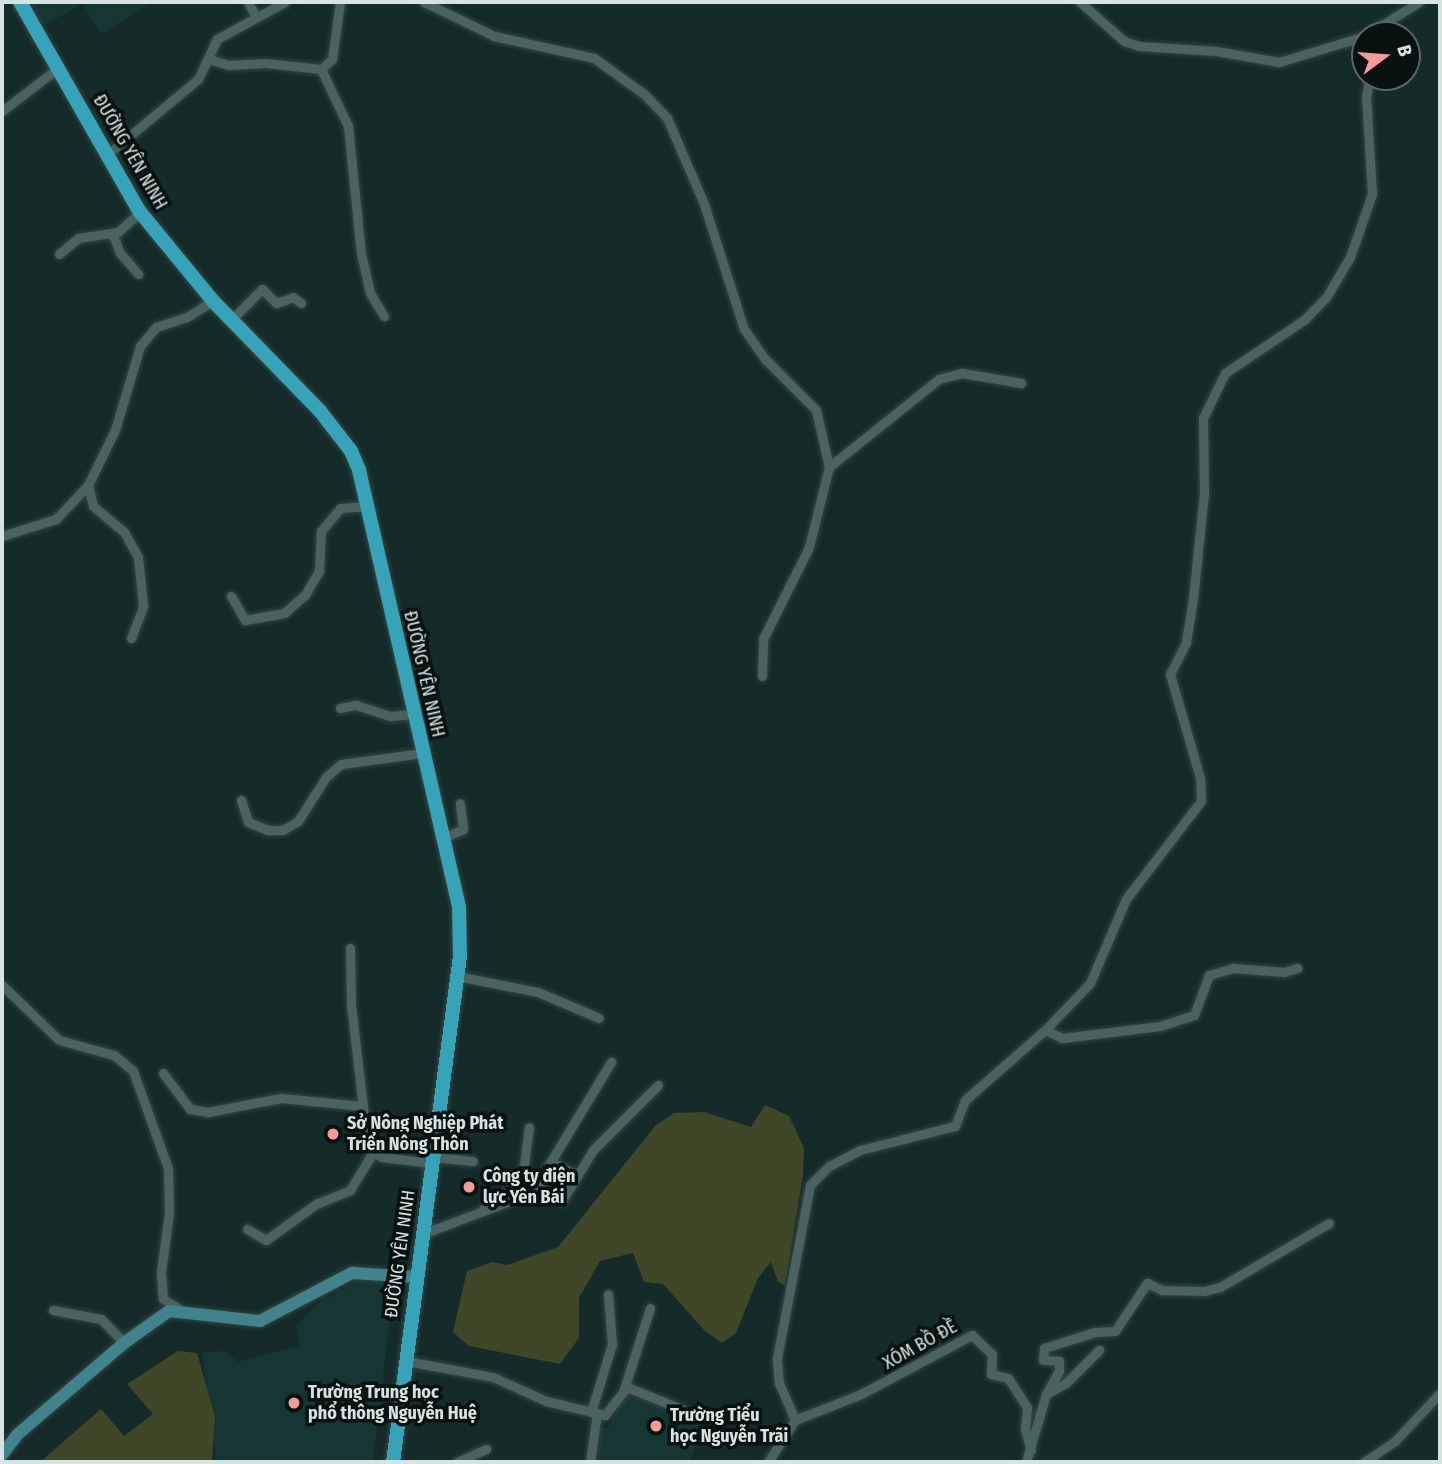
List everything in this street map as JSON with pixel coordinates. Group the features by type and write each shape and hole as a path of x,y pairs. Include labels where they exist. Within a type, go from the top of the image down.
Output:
{"main road":[{"name":"ĐƯỜNG YÊN NINH","path":"20,2 140,212 213,301 343,439 359,470 459,907 457,976 393,1462"}],"street":[{"path":"248,2 256,18"},
{"path":"108,154 194,83 209,59 215,41 285,2"},
{"path":"209,59 229,65 266,63 321,68 332,60 340,2"},
{"path":"424,2 495,36 594,58 644,94 667,118 708,214 744,328 765,359 816,410 828,467 809,547 762,639 762,676"},
{"path":"1080,2 1124,41 1139,47 1216,51 1279,62 1351,40"},
{"path":"1395,21 1419,2"},
{"path":"2,111 58,68"},
{"path":"321,68 348,127 361,253 370,293 384,316"},
{"path":"768,1462 795,1420 776,1368 792,1260 810,1185 829,1166 860,1150 955,1126 965,1100 978,1085 1045,1030 1090,983 1126,899 1201,801 1200,778 1170,674 1185,642 1192,599 1204,493 1203,418 1225,373 1304,320 1327,296 1350,257 1372,194 1367,91"},
{"path":"59,254 78,238 113,235 140,212"},
{"path":"113,235 118,249 138,274"},
{"path":"231,320 262,289 276,303 293,298 301,303"},
{"path":"2,536 56,519 88,485 115,430 140,346 156,327 193,314 213,301"},
{"path":"828,467 939,379 962,373 1021,383"},
{"path":"88,485 93,506 124,532 138,557 143,606 131,638"},
{"path":"231,596 245,620 284,613 305,595 319,571 321,531 340,509 366,506"},
{"path":"340,708 356,705 390,716 414,714"},
{"path":"242,800 248,822 268,830 283,830 298,821 326,777 341,764 422,752"},
{"path":"443,838 463,829 460,803"},
{"path":"350,948 366,1145 372,1154"},
{"path":"1045,1030 1062,1038 1160,1026 1194,1015 1209,975 1233,968 1284,972 1297,968"},
{"path":"457,976 538,992 600,1018"},
{"path":"2,985 59,1041 114,1055 132,1070 168,1168 161,1272 163,1299 178,1308 260,1321 352,1273 416,1277"},
{"path":"422,1234 534,1192 546,1179 551,1162 611,1062"},
{"path":"163,1073 190,1108 208,1112 281,1098 363,1106"},
{"path":"562,1201 593,1150 658,1085"},
{"path":"467,1218 503,1197 523,1173 529,1127"},
{"path":"372,1154 473,1161"},
{"path":"247,1229 266,1240 316,1204 350,1190 372,1154"},
{"path":"551,1162 577,1175"},
{"path":"1026,1462 1046,1394 1059,1371 1059,1361 1043,1360 1044,1348 1095,1332 1115,1331 1147,1283 1162,1290 1204,1291 1220,1286 1329,1223"},
{"path":"590,1462 594,1412 612,1344 608,1294"},
{"path":"2,1455 18,1434 124,1343 162,1314 178,1308"},
{"path":"406,1361 493,1377 546,1401 610,1413 624,1389 650,1308"},
{"path":"53,1310 101,1319 124,1343"},
{"name":"XÓM BỒ ĐỀ","path":"795,1420 862,1394 972,1335 992,1354 991,1374 1009,1378 1027,1408 1025,1429 1031,1450"},
{"path":"1046,1394 1066,1383 1099,1350"},
{"path":"624,1389 634,1387 684,1410"},
{"path":"1364,1462 1394,1442 1440,1393"},
{"path":"457,1462 486,1450"}],"shaded area":[{"path":"31,2 153,2 101,34 82,3 44,26"},
{"path":"765,1105 789,1116 804,1148 803,1175 785,1285 778,1282 771,1262 758,1278 736,1333 722,1343 705,1331 663,1284 644,1282 633,1253 600,1261 579,1298 579,1338 560,1364 469,1346 453,1332 467,1271 492,1262 507,1265 558,1247 656,1125 674,1113 704,1112 751,1127"},
{"name":"Trường Trung học phổ thông Nguyễn Huệ","path":"355,1282 394,1282 373,1462 217,1462 202,1352 225,1351 238,1362 300,1345 296,1327 318,1303"},
{"path":"178,1351 197,1353 215,1417 212,1462 40,1462 101,1409 124,1436 153,1414 127,1384"},
{"name":"Trường Tiểu học Nguyễn Trãi","path":"629,1389 705,1425 689,1462 594,1462 598,1427 607,1428"}],"place":[{"name":"Sở Nông Nghiệp Phát Triển Nông Thôn","path":"333,1134"},
{"name":"Công ty điện lực Yên Bái","path":"469,1187"},
{"name":"Trường Trung học phổ thông Nguyễn Huệ","path":"294,1403"},
{"name":"Trường Tiểu học Nguyễn Trãi","path":"656,1426"}]}
